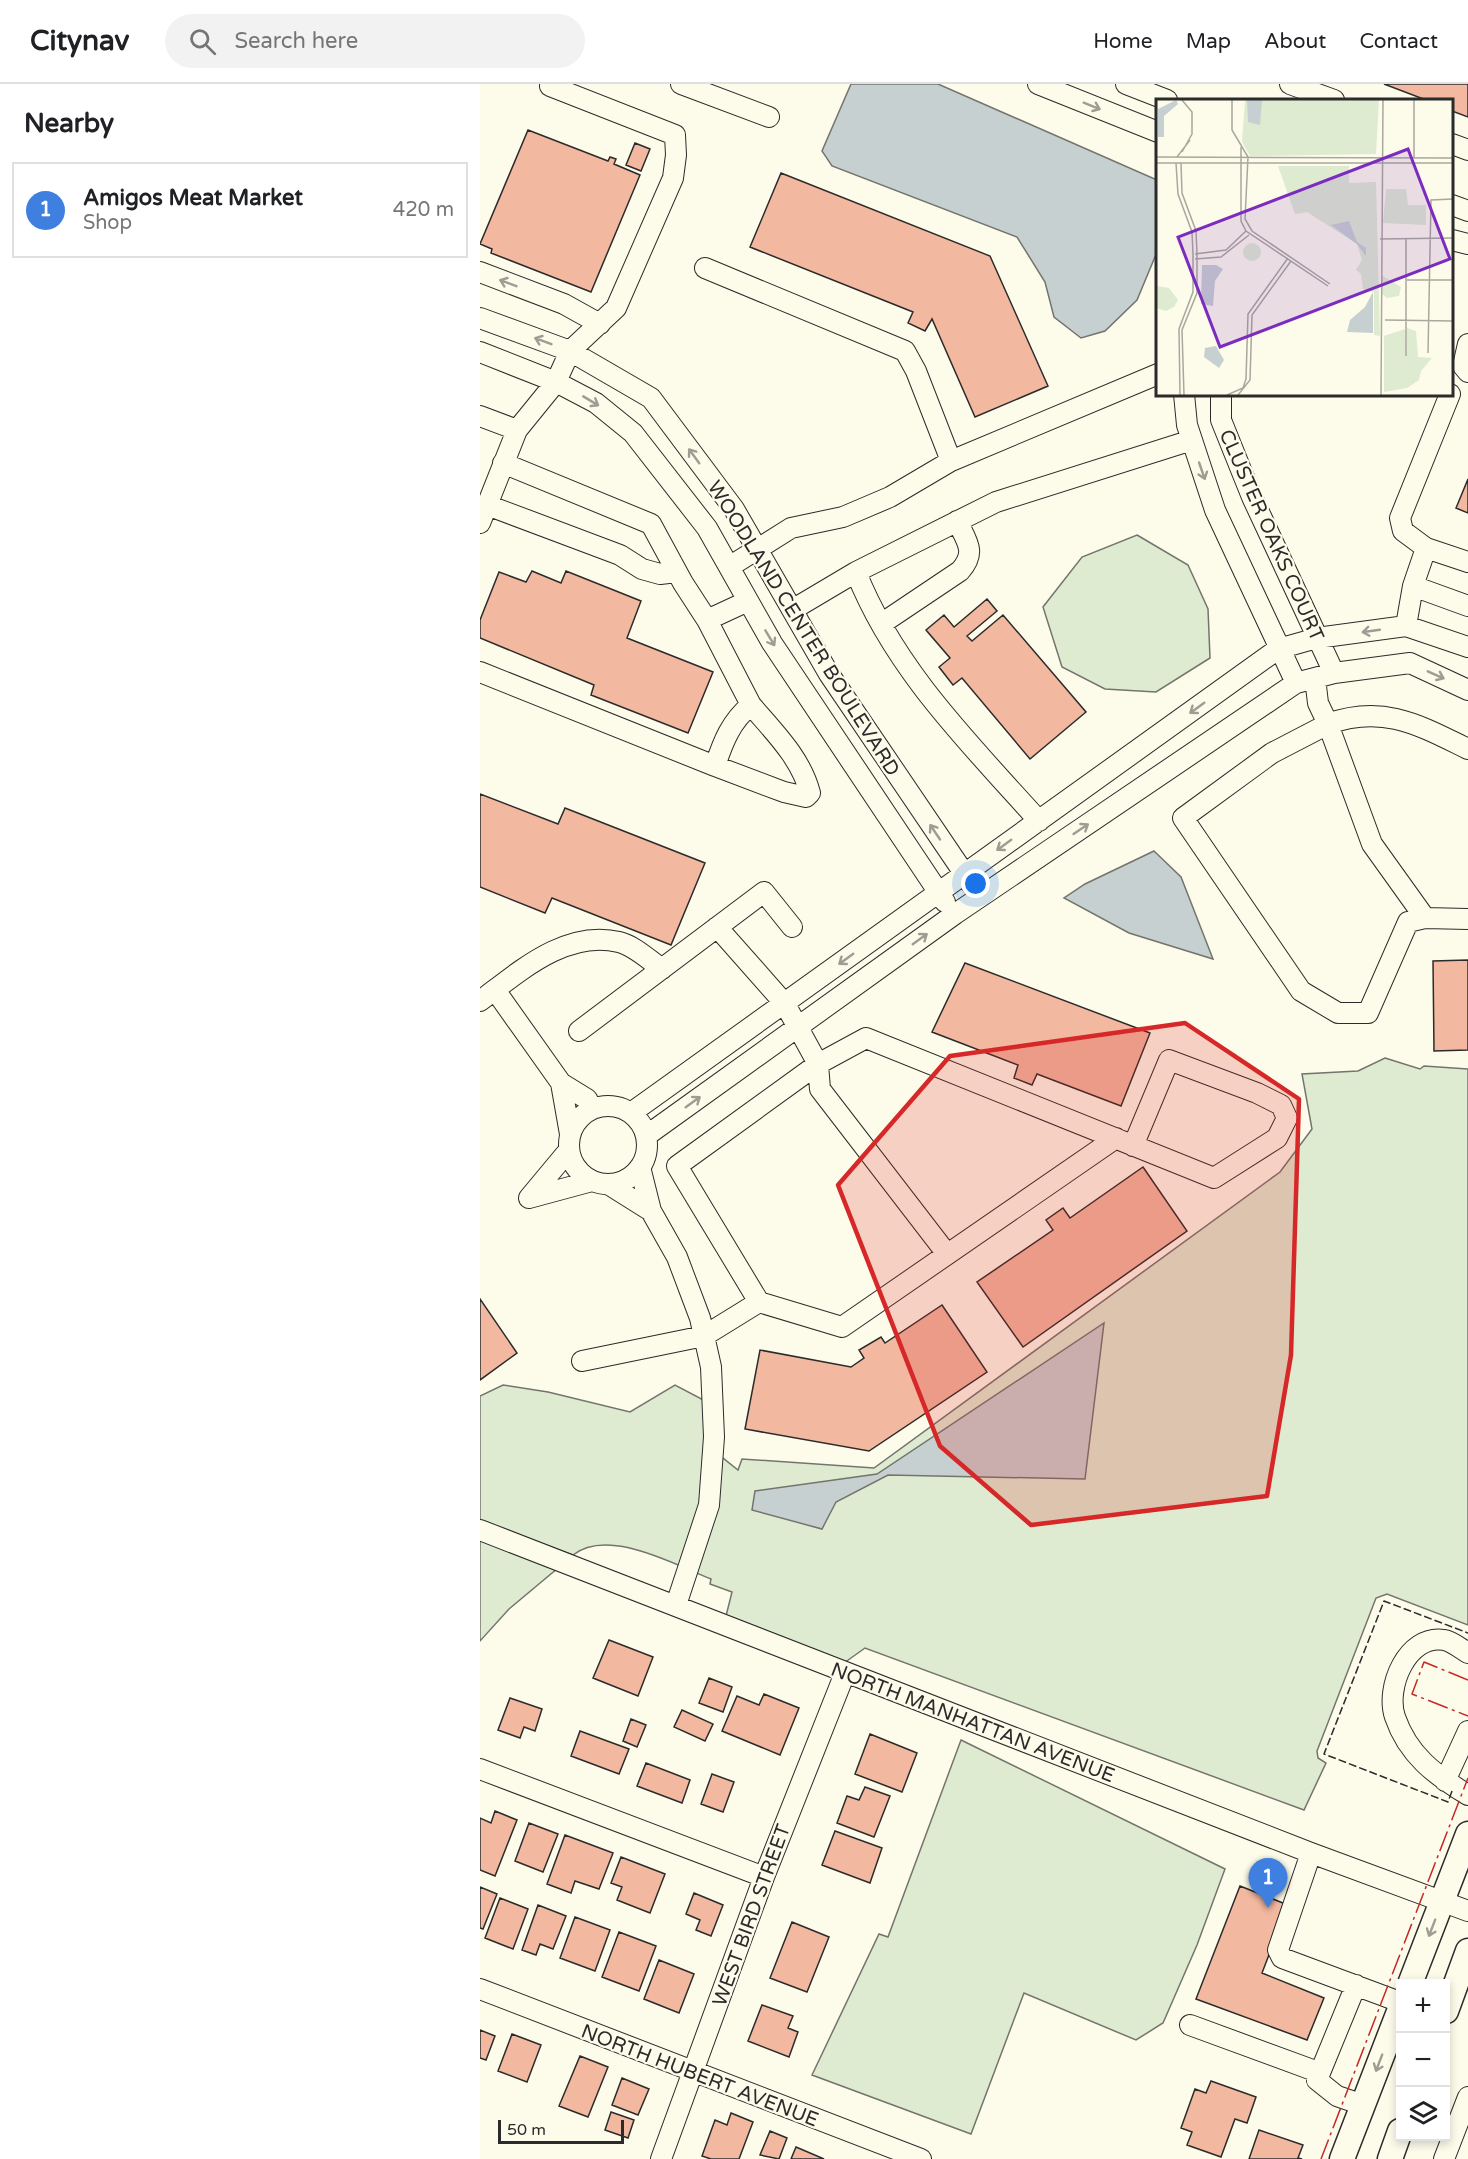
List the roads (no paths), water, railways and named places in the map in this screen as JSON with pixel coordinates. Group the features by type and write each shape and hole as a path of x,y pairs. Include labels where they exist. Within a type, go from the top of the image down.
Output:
{"main road":[{"path":"1412,1979 1468,1834"},
{"path":"1450,2000 1468,1951"},
{"path":"1342,2159 1396,2022"},
{"path":"1390,2159 1397,2141"}],"street":[{"path":"681,84 769,117"},
{"path":"1038,84 1156,131"},
{"path":"1126,84 1164,99"},
{"path":"550,86 675,135 676,155 673,178 616,308 570,351 556,382 517,430 484,514 621,555 642,569 660,574 677,572"},
{"path":"1291,88 1330,99"},
{"path":"1453,144 1468,150"},
{"path":"1453,205 1468,211"},
{"path":"1453,240 1468,244"},
{"path":"705,268 905,351 916,371 951,461"},
{"path":"480,272 564,304 600,324"},
{"name":"WOODLAND CENTER BOULEVARD","path":"480,318 570,351 651,398 734,509 829,675 981,896"},
{"path":"1453,390 1465,369 1468,344"},
{"name":"WOODLAND CENTER BOULEVARD","path":"480,352 556,382 596,404 633,433 707,528 752,607 937,894 955,914"},
{"path":"729,567 791,528 843,517 890,497 951,461 1156,375"},
{"name":"CLUSTER OAKS COURT","path":"1184,396 1187,425 1215,510 1278,649 1296,683"},
{"name":"CLUSTER OAKS COURT","path":"1221,396 1221,420 1252,497 1317,638 1325,676 1318,703 1328,724 1372,844 1425,918"},
{"path":"1450,396 1400,518 1403,531 1426,548 1468,562"},
{"path":"480,416 517,430"},
{"path":"707,620 752,607 788,603 856,572 996,502 1192,440"},
{"path":"480,672 784,792 806,797 810,793 806,778 796,759 751,705 707,620 651,524 503,463"},
{"path":"881,624 960,572 969,561 971,551 957,521"},
{"path":"1406,626 1413,586 1426,548"},
{"path":"856,572 870,609 943,715 1039,821"},
{"path":"1413,586 1468,606"},
{"path":"631,1113 1278,649 1317,638 1406,626 1468,647"},
{"path":"646,1136 955,914 1296,683 1325,676 1410,663 1468,690"},
{"path":"715,766 727,732 739,714 751,705"},
{"path":"1468,749 1414,722 1385,716 1348,716 1272,753 1183,818 1301,991 1338,1013 1368,1013 1408,922 1425,918 1468,919"},
{"path":"579,1031 764,892 792,927"},
{"path":"717,927 785,1004 796,1028 818,1064 820,1089 947,1254"},
{"path":"592,1109 587,1099 561,1083 488,995 563,946 585,940 620,942 641,953 662,969"},
{"path":"818,1064 677,1166 759,1302 842,1327 947,1254 1124,1142 1169,1060 1257,1093 1281,1105 1287,1118 1277,1138 1214,1178 1124,1142 866,1038 818,1064"},
{"path":"561,1083 573,1162 581,1173 651,1211"},
{"path":"612,1106 631,1113 646,1136 647,1147 639,1167 626,1179 600,1182 529,1198 569,1142 582,1115 592,1109 612,1106"},
{"path":"639,1167 651,1211 677,1257 700,1318 711,1367 714,1437 709,1505 676,1605"},
{"path":"582,1361 704,1336 759,1302"},
{"name":"NORTH MANHATTAN AVENUE","path":"480,1530 1311,1853 1468,1911"},
{"path":"1468,1653 1445,1640 1429,1641 1418,1646 1411,1653 1396,1678 1392,1698 1395,1716 1406,1739 1425,1766 1468,1795"},
{"name":"WEST BIRD STREET","path":"661,2159 764,1877 846,1673"},
{"path":"1445,1781 1468,1731"},
{"path":"480,1769 764,1877"},
{"path":"1311,1853 1278,1950 1282,1958 1396,2000"},
{"path":"1356,1985 1318,2072 1317,2080 1336,2096 1363,2105"},
{"name":"NORTH HUBERT AVENUE","path":"480,1989 921,2159"},
{"path":"1190,2025 1318,2072"},
{"path":"1444,2159 1468,2097"}],"place":[{"name":"Amigos Meat Market","path":"1268,1908"}]}
